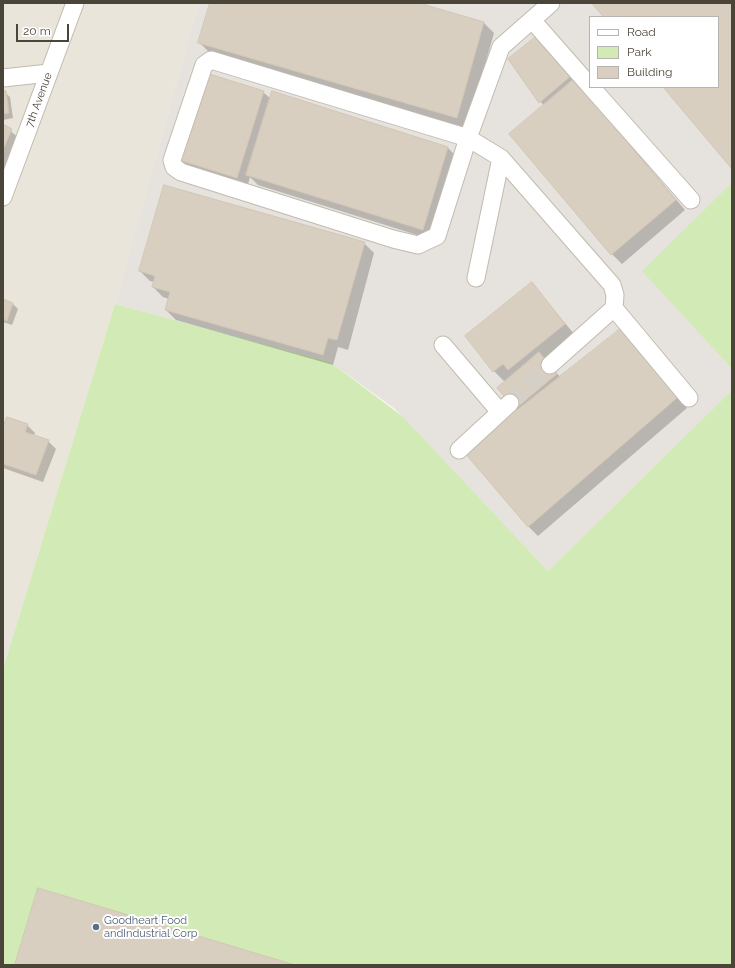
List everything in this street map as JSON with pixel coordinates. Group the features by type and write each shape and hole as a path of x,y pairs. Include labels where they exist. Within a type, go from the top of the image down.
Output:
{"street":[{"name":"7th Avenue","path":"3,196 75,3"},
{"path":"550,3 501,47 468,138 437,236 418,245 393,239 181,172 174,167 172,160 204,65 211,60 468,138 501,158 612,285 615,295 614,308 550,366"},
{"path":"532,20 589,84"},
{"path":"3,78 49,73"},
{"path":"593,88 691,200"},
{"path":"476,278 501,158"},
{"path":"614,308 689,398"},
{"path":"443,345 505,408 459,450"}],"shaded area":[{"path":"3,3 199,3 115,304 3,669"},
{"path":"199,3 732,3 732,185 643,271 732,369 732,390 548,571 394,408 330,362 115,304"}],"green space":[{"path":"731,184 732,185 732,369 642,271"},
{"path":"115,304 330,362 403,417 548,571 732,390 732,965 3,965 3,669"}],"building":[{"path":"210,3 419,3 484,22 457,118 198,43"},
{"path":"592,3 732,3 732,169 664,88 719,88 719,16 603,16"},
{"path":"538,35 572,75 539,103 508,59"},
{"path":"203,72 264,91 237,178 176,159"},
{"path":"574,79 676,200 611,255 509,134"},
{"path":"3,90 6,91 9,113 3,114"},
{"path":"272,91 448,147 423,230 246,175"},
{"path":"3,124 12,129 3,150"},
{"path":"164,185 365,242 337,340 328,338 323,355 165,310 170,292 152,287 155,276 139,271"},
{"path":"532,282 565,324 508,370 503,364 493,372 465,336"},
{"path":"3,299 13,303 7,321 3,319"},
{"path":"624,326 678,397 528,527 464,452"},
{"path":"539,352 557,374 515,409 497,388"},
{"path":"7,417 28,424 25,432 49,440 36,475 3,464 3,427"},
{"name":"Goodheart Food andIndustrial Corp","path":"38,888 295,965 15,965"}],"tunnel":[{"path":"510,403 550,365"}],"place":[{"name":"Goodheart Food andIndustrial Corp","path":"96,927"}]}
